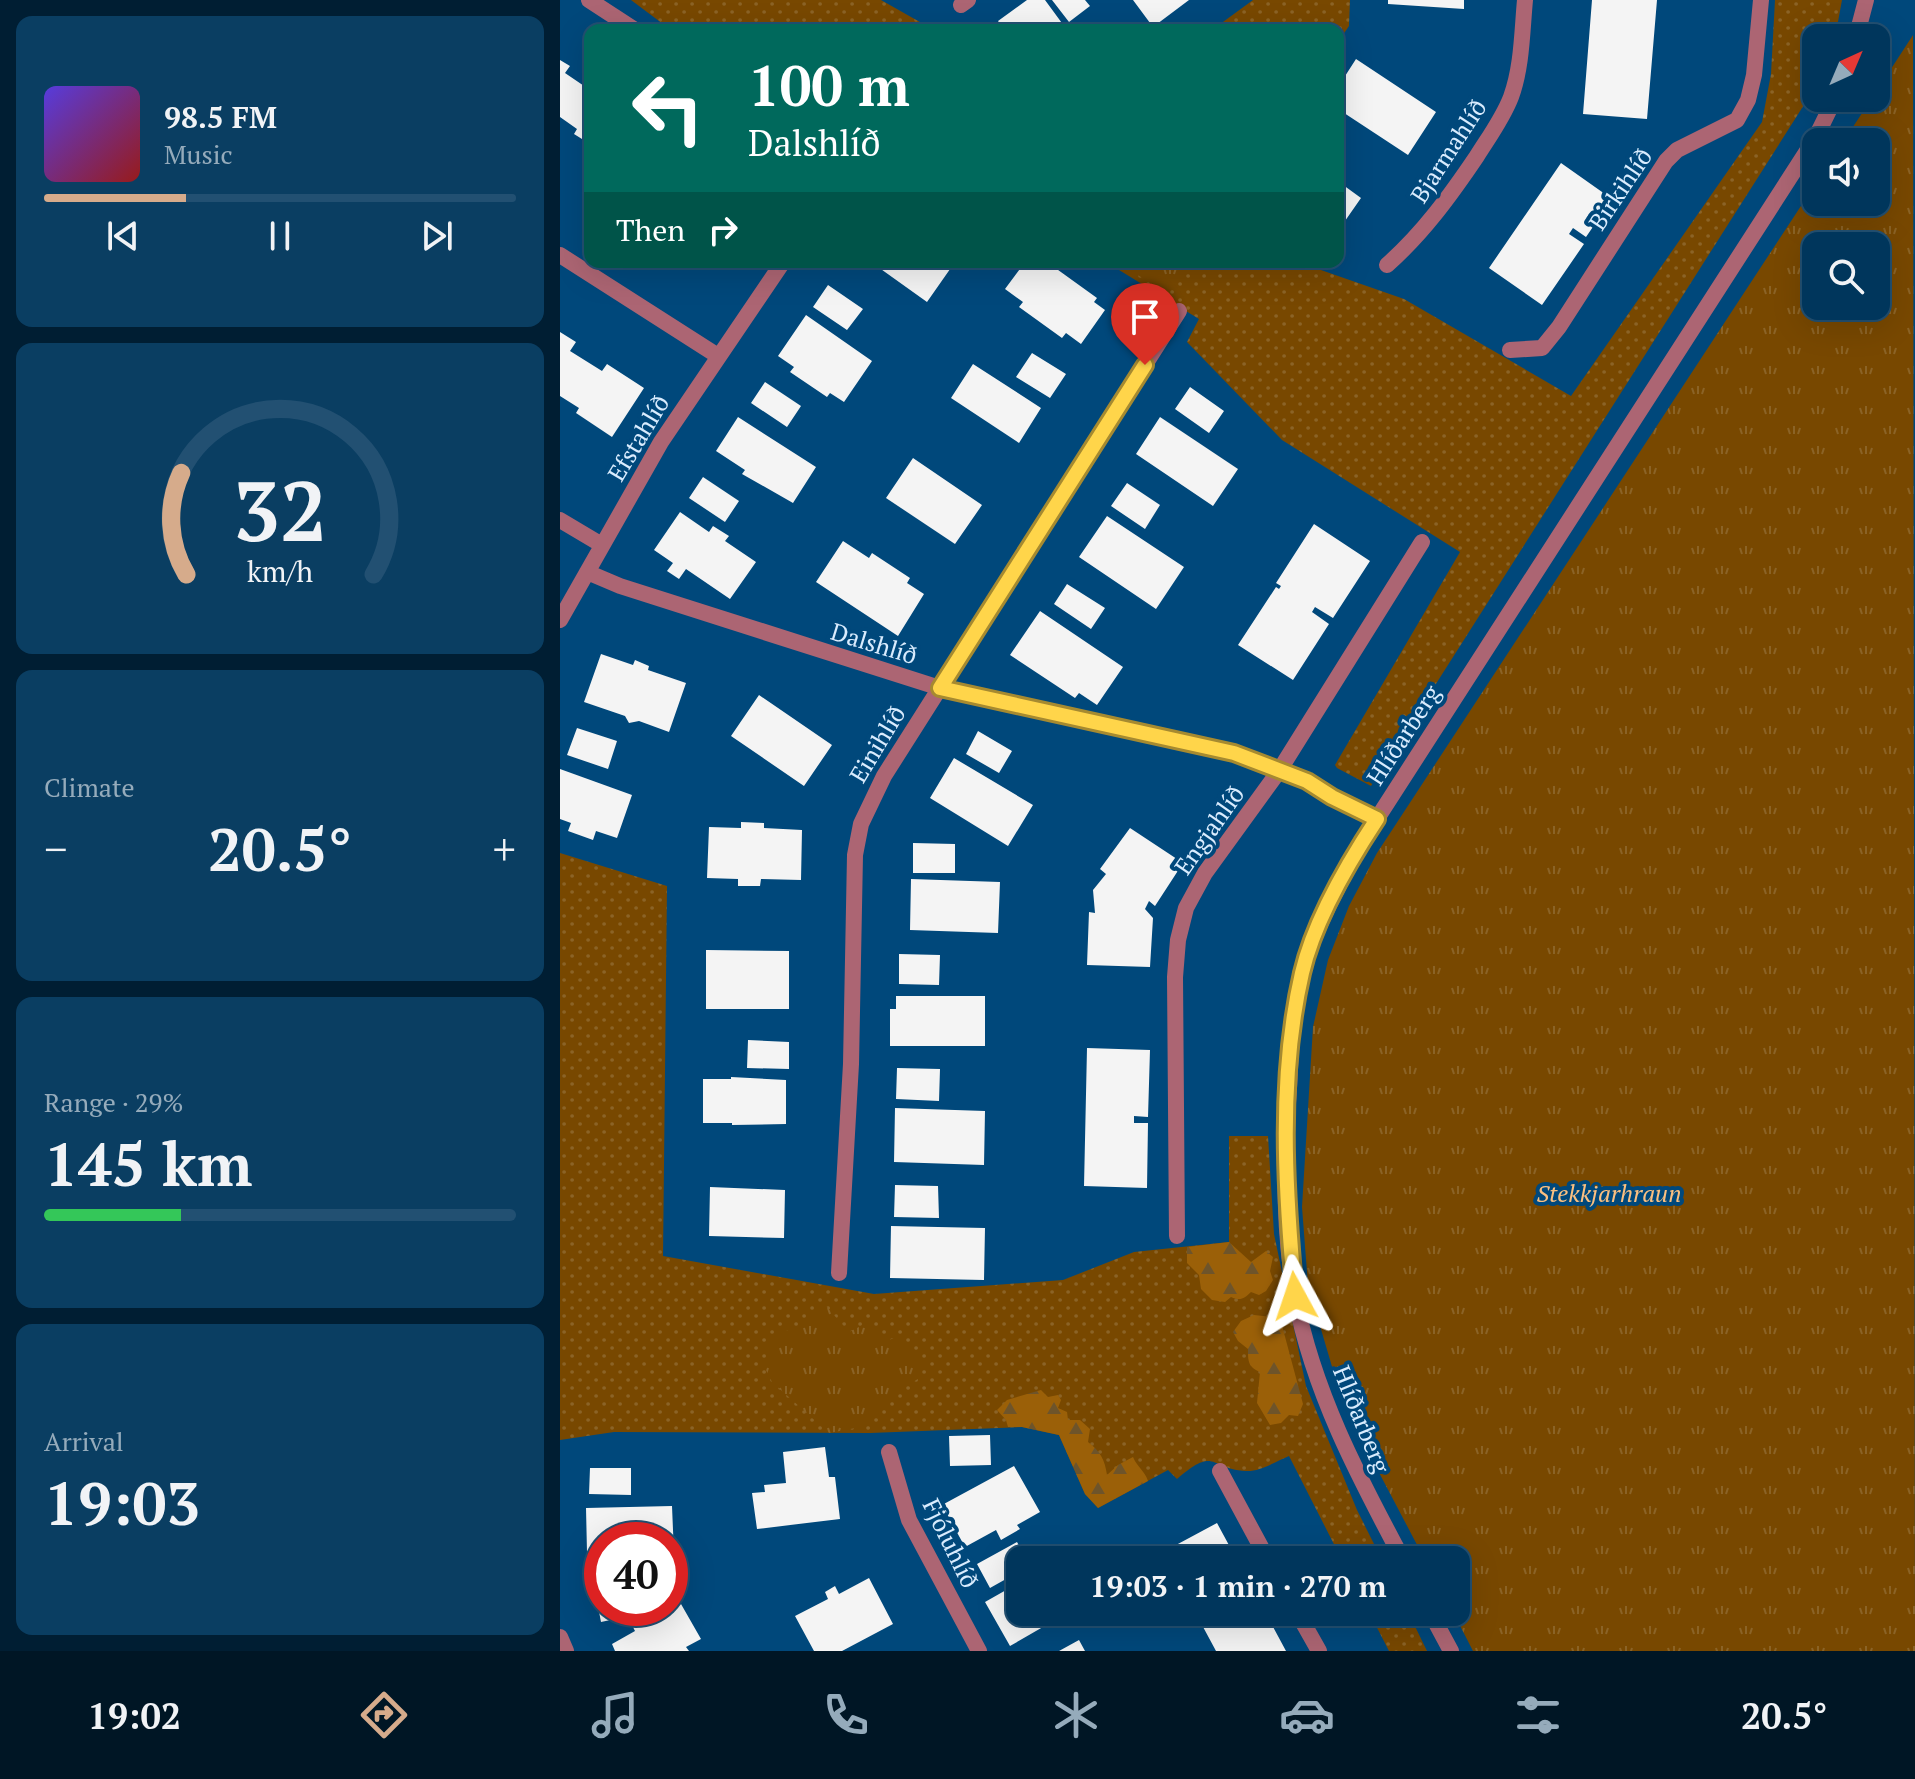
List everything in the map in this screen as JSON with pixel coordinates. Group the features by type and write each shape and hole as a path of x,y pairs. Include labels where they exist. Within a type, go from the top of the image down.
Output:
{"street":[{"path":"589,0 626,24"},
{"name":"Bjarmahlíð","path":"1387,265 1413,242 1440,211 1511,98 1518,70 1525,0"},
{"name":"Birkihlíð","path":"1510,350 1542,348 1559,327 1666,161 1677,150 1737,120 1748,100 1754,75 1761,0"},
{"path":"1860,24 1866,0"},
{"name":"Hlíðarberg","path":"1396,1546 1359,1477 1322,1392 1295,1296 1288,1221 1286,1123 1292,1038 1302,972 1319,924 1362,842 1816,137 1828,112"},
{"path":"560,255 718,356"},
{"name":"Efstahlíð","path":"560,620 661,442 779,268"},
{"name":"Einihlíð","path":"839,1273 851,1064 855,855 861,824 872,797 1179,311"},
{"path":"560,520 602,545"},
{"name":"Engjahlíð","path":"1177,1236 1175,977 1178,940 1186,908 1205,873 1279,771 1422,542"},
{"name":"Dalshlíð","path":"587,572 620,586 940,688 1234,753 1307,781 1377,819"},
{"name":"Fjóluhlíð","path":"889,1452 909,1520 979,1651"},
{"path":"1220,1471 1260,1546"},
{"path":"1305,1626 1319,1651"},
{"path":"1438,1626 1451,1651"},
{"path":"560,1637 566,1651"}],"green space":[{"path":"631,0 881,0 923,24 663,24"},
{"path":"1253,0 1350,0 1349,26 1344,33 1344,24 1220,24"},
{"path":"1775,0 1842,0 1838,24 1802,24 1802,108 1371,786 1337,768 1335,765 1460,552 1282,440 1187,342 1199,319 1116,268 1315,268 1404,299 1571,396 1762,122 1771,74"},
{"name":"Stekkjarhraun","path":"1913,35 1915,1651 1473,1651 1460,1626 1470,1626 1470,1546 1418,1546 1343,1404 1308,1285 1302,1207 1313,1027 1328,960 1349,906 1377,853 1802,204 1802,216 1890,216 1890,128 1852,128 1863,112 1890,112 1890,70"},
{"path":"1127,268 1184,268 1168,294"},
{"path":"560,853 667,886 663,1256 874,1294 1063,1280 1134,1252 1229,1242 1229,1136 1268,1136 1274,1234 1306,1386 1375,1546 1335,1546 1289,1456 1251,1471 1206,1461 1177,1479 1168,1470 1098,1508 1085,1494 1059,1435 1022,1427 870,1433 614,1432 560,1440"},
{"path":"1229,1242 1251,1262 1266,1251 1273,1257 1270,1271 1273,1280 1266,1291 1259,1295 1251,1292 1239,1299 1231,1297 1225,1302 1212,1300 1201,1289 1199,1275 1187,1263 1187,1247"},
{"path":"825,1305 849,1332 869,1322 882,1343 901,1335 921,1371 921,1377 894,1394 861,1427 829,1433 772,1382 766,1370 768,1345 779,1333 801,1326"},
{"path":"1254,1315 1280,1318 1303,1404 1298,1416 1289,1415 1281,1423 1270,1425 1257,1403 1260,1372 1251,1366 1248,1349 1233,1332 1241,1321"},
{"path":"1041,1390 1048,1397 1058,1395 1061,1400 1058,1408 1067,1412 1068,1420 1080,1420 1090,1429 1088,1442 1101,1456 1107,1475 1133,1457 1148,1481 1098,1508 1085,1494 1059,1435 1008,1427 997,1410 1007,1400"},
{"path":"1376,1626 1415,1626 1427,1651 1389,1651"}],"building":[{"path":"1027,0 1045,0 1063,24 1000,24 998,21"},
{"path":"1052,0 1085,0 1090,6 1069,22"},
{"path":"1133,0 1189,0 1157,24 1151,24"},
{"path":"1388,0 1464,0 1464,9 1388,4"},
{"path":"1592,0 1657,0 1647,119 1583,114"},
{"path":"1356,59 1436,112 1408,155 1344,113 1344,78"},
{"path":"560,60 570,66 565,73 584,86 584,140 574,134 577,129 560,117"},
{"path":"1561,163 1612,199 1586,237 1573,228 1569,234 1584,244 1542,305 1489,268"},
{"path":"1344,186 1361,198 1344,222"},
{"path":"879,268 951,268 927,302"},
{"path":"1021,268 1055,268 1097,298 1094,302 1105,310 1081,344 1066,333 1062,338 1019,307 1023,302 1005,289"},
{"path":"828,285 863,309 847,330 813,307"},
{"path":"806,315 872,361 844,402 830,393 827,397 790,372 794,367 778,356"},
{"path":"560,332 576,342 570,351 602,371 607,364 644,388 612,437 576,413 579,408 560,396"},
{"path":"1032,353 1066,374 1050,398 1016,377"},
{"path":"973,364 1041,408 1019,443 951,398"},
{"path":"765,382 801,406 787,427 751,403"},
{"path":"1190,387 1224,411 1209,433 1175,409"},
{"path":"738,417 816,467 793,503 742,474 745,470 716,451"},
{"path":"1160,417 1238,469 1213,506 1136,454"},
{"path":"913,458 982,505 955,544 886,498"},
{"path":"703,477 739,501 725,522 689,498"},
{"path":"1127,483 1160,505 1145,529 1111,506"},
{"path":"680,512 709,532 713,526 729,536 725,541 756,562 730,599 686,569 679,579 667,571 673,563 654,550"},
{"path":"1107,516 1184,567 1156,609 1079,557"},
{"path":"1314,524 1370,561 1333,618 1315,607 1312,612 1329,624 1293,680 1238,645 1276,587 1279,589 1281,586 1276,583"},
{"path":"843,541 869,558 872,553 910,578 907,583 924,594 898,636 816,582"},
{"path":"1067,584 1105,608 1091,629 1054,604"},
{"path":"1040,611 1123,667 1097,705 1079,693 1075,698 1010,655"},
{"path":"601,654 633,665 635,660 649,666 648,670 686,683 669,732 639,721 629,723 625,716 584,702"},
{"path":"759,695 832,745 804,786 731,736"},
{"path":"577,728 617,741 608,769 567,755"},
{"path":"978,731 1012,751 999,773 966,754"},
{"path":"954,758 1033,805 1008,846 930,798"},
{"path":"560,769 632,795 617,838 596,831 593,840 568,831 571,823 560,819"},
{"path":"741,822 764,823 764,828 802,830 801,880 761,879 760,886 738,886 738,879 707,878 709,827 741,828"},
{"path":"1130,828 1183,863 1155,906 1149,901 1145,909 1153,918 1150,967 1087,965 1089,912 1095,913 1093,890 1106,874 1100,869"},
{"path":"913,843 955,844 955,873 913,873"},
{"path":"911,879 1000,882 998,933 910,930"},
{"path":"706,950 789,951 789,1009 706,1009"},
{"path":"899,954 940,955 939,985 899,984"},
{"path":"896,996 985,996 985,1046 890,1046 890,1009 896,1009"},
{"path":"748,1040 789,1042 789,1069 747,1068"},
{"path":"1087,1048 1150,1050 1148,1117 1134,1116 1134,1123 1148,1123 1147,1188 1084,1186"},
{"path":"897,1068 940,1069 939,1101 896,1099"},
{"path":"703,1079 786,1080 786,1124 703,1123"},
{"path":"895,1108 985,1111 984,1165 894,1162"},
{"path":"895,1185 938,1186 939,1218 894,1217"},
{"path":"710,1187 785,1190 784,1238 709,1236"},
{"path":"891,1226 985,1228 984,1280 890,1278"},
{"path":"990,1435 991,1465 950,1466 949,1436"},
{"path":"825,1447 829,1477 835,1477 840,1519 757,1529 752,1493 765,1492 764,1485 786,1483 783,1452"},
{"path":"1014,1466 1040,1512 1017,1525 1020,1529 1001,1540 996,1530 965,1547 942,1505"},
{"path":"590,1468 631,1468 631,1495 589,1494"},
{"path":"672,1506 673,1522 586,1522 586,1508"},
{"path":"1217,1523 1229,1546 1174,1546"},
{"path":"1006,1548 1006,1579 990,1588 977,1564"},
{"path":"869,1578 893,1624 842,1651 814,1651 795,1616 828,1599 825,1592 835,1586 839,1594"},
{"path":"1006,1590 1006,1626 1045,1626 1010,1646 985,1602"},
{"path":"688,1616 701,1639 686,1647 689,1651 615,1651 612,1644 635,1631 632,1626 688,1626"},
{"path":"1203,1626 1273,1626 1286,1651 1216,1651"},
{"path":"1079,1640 1085,1651 1059,1651"}],"route":[{"path":"1145,365 940,688 1234,753 1307,781 1377,819 1319,924 1302,972 1292,1038 1286,1123 1288,1221 1295,1296"}]}
